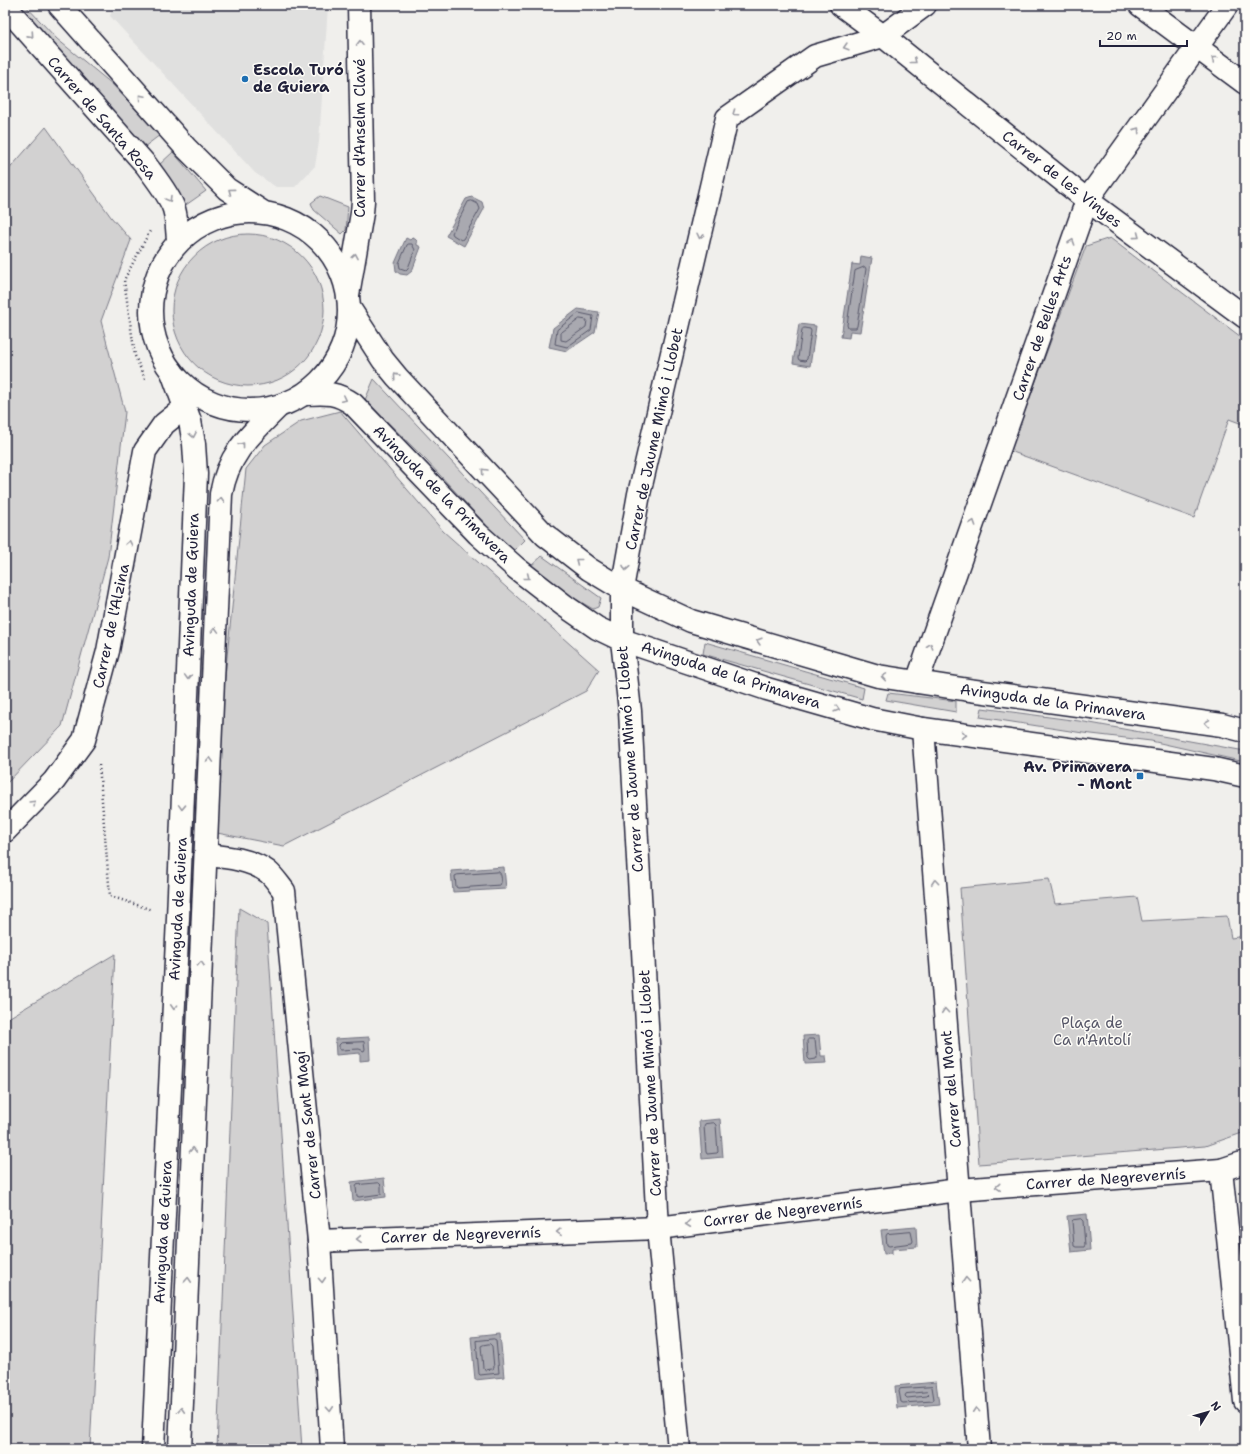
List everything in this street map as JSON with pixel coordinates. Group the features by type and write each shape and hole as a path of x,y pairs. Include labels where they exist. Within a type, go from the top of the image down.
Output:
{"street":[{"path":"59,5 200,162 227,189 264,212 285,219 307,230 328,251 339,269 349,302"},
{"name":"Carrer d'Anselm Clavé","path":"278,407 289,404 306,394 323,381 339,357 348,329 349,302 363,201 359,5"},
{"name":"Carrer de les Vinyes","path":"841,5 883,36 1087,200 1245,317"},
{"name":"Carrer de Jaume Mimó i Llobet","path":"679,1449 658,1228 630,711 622,640 622,589 639,494 727,118 815,56 883,36 925,5"},
{"path":"1140,5 1245,83"},
{"name":"Carrer de Belles Arts","path":"917,682 1087,200 1227,5"},
{"name":"Carrer de Santa Rosa","path":"5,6 146,164 174,207 178,240"},
{"path":"264,212 238,210 215,217 193,227 178,240 170,251 156,280 151,312 157,343 172,372 191,391 215,405 242,412 278,407"},
{"name":"Avinguda de la Primavera","path":"349,302 382,360 392,372 545,535 589,569 622,589 692,621 878,676 1222,725 1245,731"},
{"name":"Avinguda de Guiera","path":"152,1449 178,918 196,474 194,444 190,421 172,372"},
{"name":"Avinguda de la Primavera","path":"306,394 325,393 342,396 353,404 478,534 511,563 572,610 598,628 622,640 775,691 872,719 923,729 1214,769 1245,776"},
{"name":"Avinguda de Guiera","path":"180,1449 221,494 224,479 233,458 253,431 278,407"},
{"name":"Carrer de l'Alzina","path":"5,831 54,781 84,740 108,651 145,451 164,424 184,408"},
{"name":"Carrer del Mont","path":"923,729 979,1449"},
{"name":"Carrer de Sant Magí","path":"206,855 225,856 248,862 268,873 284,891 320,1241 332,1449"},
{"name":"Carrer de Negrevernís","path":"320,1241 658,1228 959,1190 1221,1170 1245,1162"},
{"path":"1221,1170 1245,1401"}],"path":[{"path":"147,383 135,356 124,280 152,227"},
{"path":"98,758 110,896 178,918"}],"shaded area":[{"name":"Escola Turó de Guiera","path":"114,5 328,5 319,142 315,166 295,187 276,187 255,173 110,16"}],"green space":[{"path":"11,5 25,5 57,39 112,84 160,135 140,150"},
{"path":"46,127 111,217 131,240 101,321 125,412 108,557 62,726 5,785 5,174"},
{"path":"173,152 206,191 183,207 159,165"},
{"path":"320,196 348,207 346,230 342,234 314,210 311,203"},
{"path":"241,234 255,234 270,237 284,243 302,256 315,274 321,288 324,310 321,332 315,346 302,364 284,377 270,383 255,386 241,386 226,383 212,377 200,369 189,358 181,346 175,332 172,317 172,303 175,288 181,274 189,262 200,251 212,243 226,237"},
{"path":"1110,238 1245,340 1245,425 1229,419 1194,518 1010,451 1086,246"},
{"path":"374,379 525,540 512,553 426,460 365,400"},
{"path":"340,411 443,531 599,670 586,691 284,846 212,832 220,726 246,469 265,445 301,421"},
{"path":"542,556 601,598 598,607 593,609 565,593 531,566"},
{"path":"705,642 864,688 862,699 703,654"},
{"path":"888,693 956,701 956,712 886,700"},
{"path":"982,708 1079,721 1245,751 1245,762 1151,741 1083,733 980,717"},
{"name":"Plaça de Ca n'Antolí","path":"1049,879 1055,904 1137,897 1142,921 1227,916 1231,938 1245,936 1245,1132 1205,1146 979,1164 960,888"},
{"path":"239,908 267,924 302,1449 217,1449"},
{"path":"115,954 90,1449 5,1449 5,1020"}],"water":[{"path":"472,197 482,202 484,209 464,246 446,236 466,199"},
{"path":"406,238 410,240 412,238 415,239 417,241 417,245 421,247 412,271 407,275 400,274 396,271 395,263"},
{"path":"861,256 872,258 860,332 850,331 849,338 841,337 852,264 860,265"},
{"path":"578,309 599,312 595,332 567,351 549,347 553,328"},
{"path":"799,324 816,326 810,366 793,363"},
{"path":"504,867 506,889 453,892 451,871"},
{"path":"819,1035 821,1056 826,1056 827,1063 805,1064 803,1036"},
{"path":"369,1037 370,1060 360,1061 360,1053 336,1055 335,1039"},
{"path":"720,1119 723,1157 702,1159 699,1121"},
{"path":"384,1178 386,1197 353,1201 351,1182"},
{"path":"1087,1214 1090,1250 1071,1252 1067,1216"},
{"path":"916,1227 917,1247 892,1249 892,1253 884,1254 881,1230"},
{"path":"500,1334 504,1377 475,1380 471,1337"},
{"path":"936,1382 939,1404 897,1408 895,1386"}],"place":[{"name":"Escola Turó de Guiera","path":"245,79"},
{"name":"Av. Primavera - Mont","path":"1140,776"}]}
